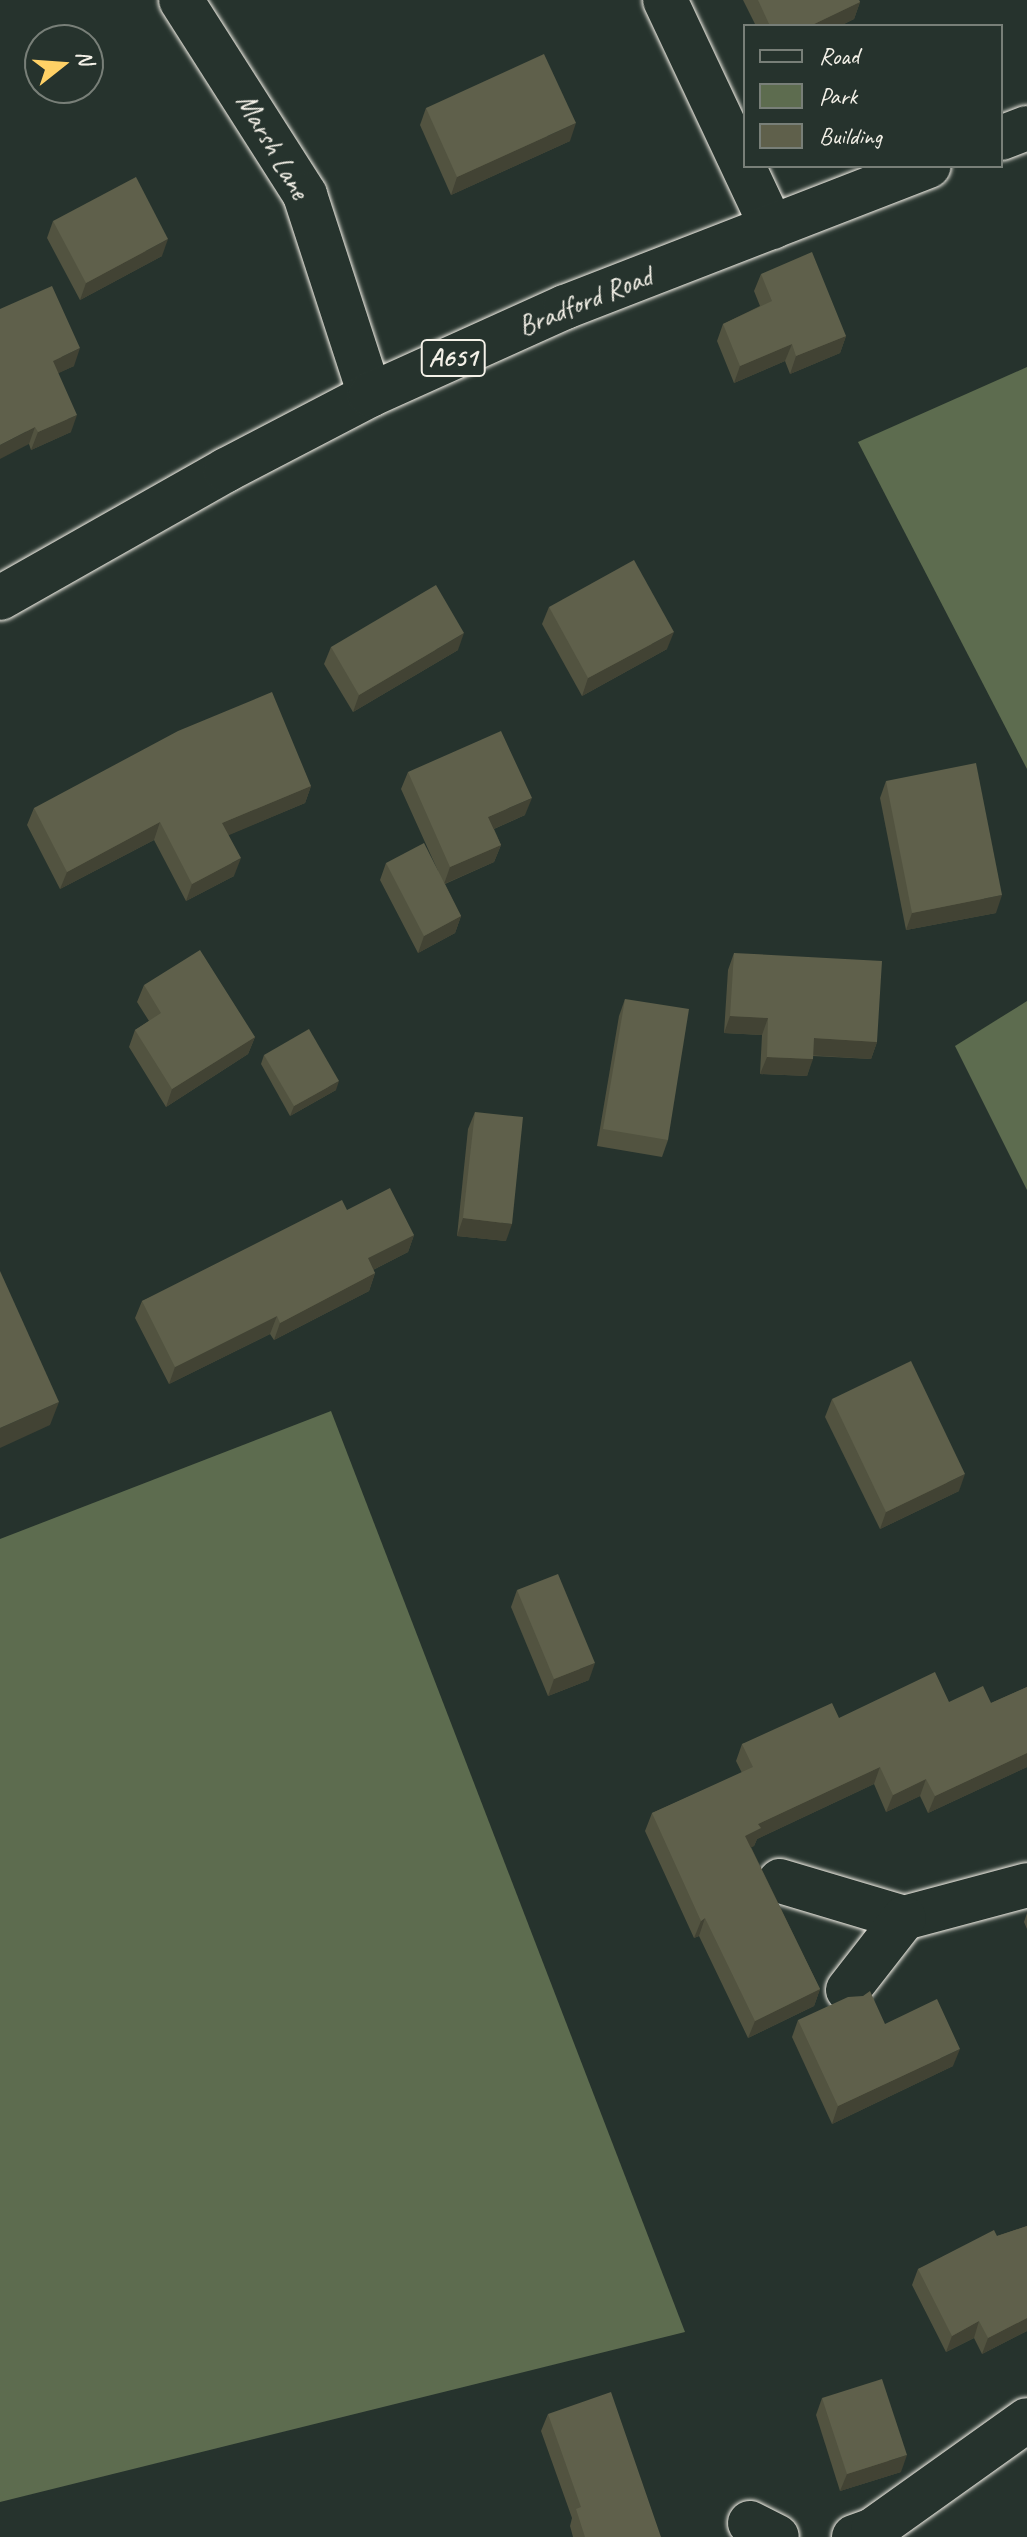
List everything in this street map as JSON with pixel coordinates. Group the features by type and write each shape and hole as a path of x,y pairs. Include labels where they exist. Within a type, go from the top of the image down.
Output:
{"street":[{"name":"Marsh Lane","path":"181,0 305,195 370,395"},
{"path":"665,0 743,165"},
{"path":"1003,137 1027,128"},
{"path":"744,168 772,227"},
{"name":"Bradford Road","path":"0,598 226,470 370,395 565,307 924,168"},
{"path":"780,1881 904,1918 1027,1885"},
{"path":"848,1990 904,1918"},
{"path":"854,2537 873,2530 1027,2420"}],"green space":[{"path":"1027,367 1027,769 858,442"},
{"path":"1027,1001 1027,1190 955,1046"},
{"path":"331,1411 685,2332 0,2502 0,1539"}],"building":[{"path":"758,0 860,2 814,24 769,24"},
{"path":"544,54 576,123 457,177 426,108"},
{"path":"136,177 168,239 86,283 53,221"},
{"path":"812,252 846,336 796,356 792,344 740,366 723,324 772,301 761,274"},
{"path":"52,286 80,348 53,361 77,415 38,432 35,427 0,445 0,309"},
{"path":"634,560 674,632 588,678 549,607"},
{"path":"436,585 464,633 359,695 331,647"},
{"path":"272,692 311,786 222,823 241,858 192,884 160,822 67,872 34,808 178,731"},
{"path":"501,731 532,798 488,817 501,845 450,867 408,772"},
{"path":"976,763 1002,895 912,913 886,781"},
{"path":"424,843 461,916 424,936 386,863"},
{"path":"200,950 255,1037 172,1089 135,1030 161,1013 144,985"},
{"path":"734,953 882,961 877,1042 814,1038 813,1059 767,1057 768,1018 730,1016"},
{"path":"625,999 689,1009 668,1140 603,1129"},
{"path":"309,1029 339,1081 294,1106 264,1055"},
{"path":"475,1112 523,1117 512,1224 463,1218"},
{"path":"390,1188 414,1235 368,1258 375,1273 280,1323 277,1316 175,1367 142,1301 342,1200 347,1210"},
{"path":"0,1271 59,1402 0,1428"},
{"path":"911,1361 965,1474 886,1512 832,1399"},
{"path":"558,1574 595,1663 554,1679 517,1590"},
{"path":"935,1672 949,1702 983,1686 991,1703 1027,1687 1027,1753 935,1796 926,1779 893,1795 880,1767 758,1824 761,1828 745,1836 820,1989 755,2021 705,1918 701,1921 652,1813 753,1767 742,1744 832,1703 839,1718"},
{"path":"870,1991 885,2024 937,1999 960,2049 838,2106 798,2020 848,1997 863,1996"},
{"path":"1027,2226 1027,2318 988,2338 979,2321 952,2336 918,2269 994,2230 997,2236"},
{"path":"882,2379 907,2455 847,2474 822,2398"},
{"path":"611,2392 661,2537 585,2537 576,2509 581,2507 548,2414"}]}
